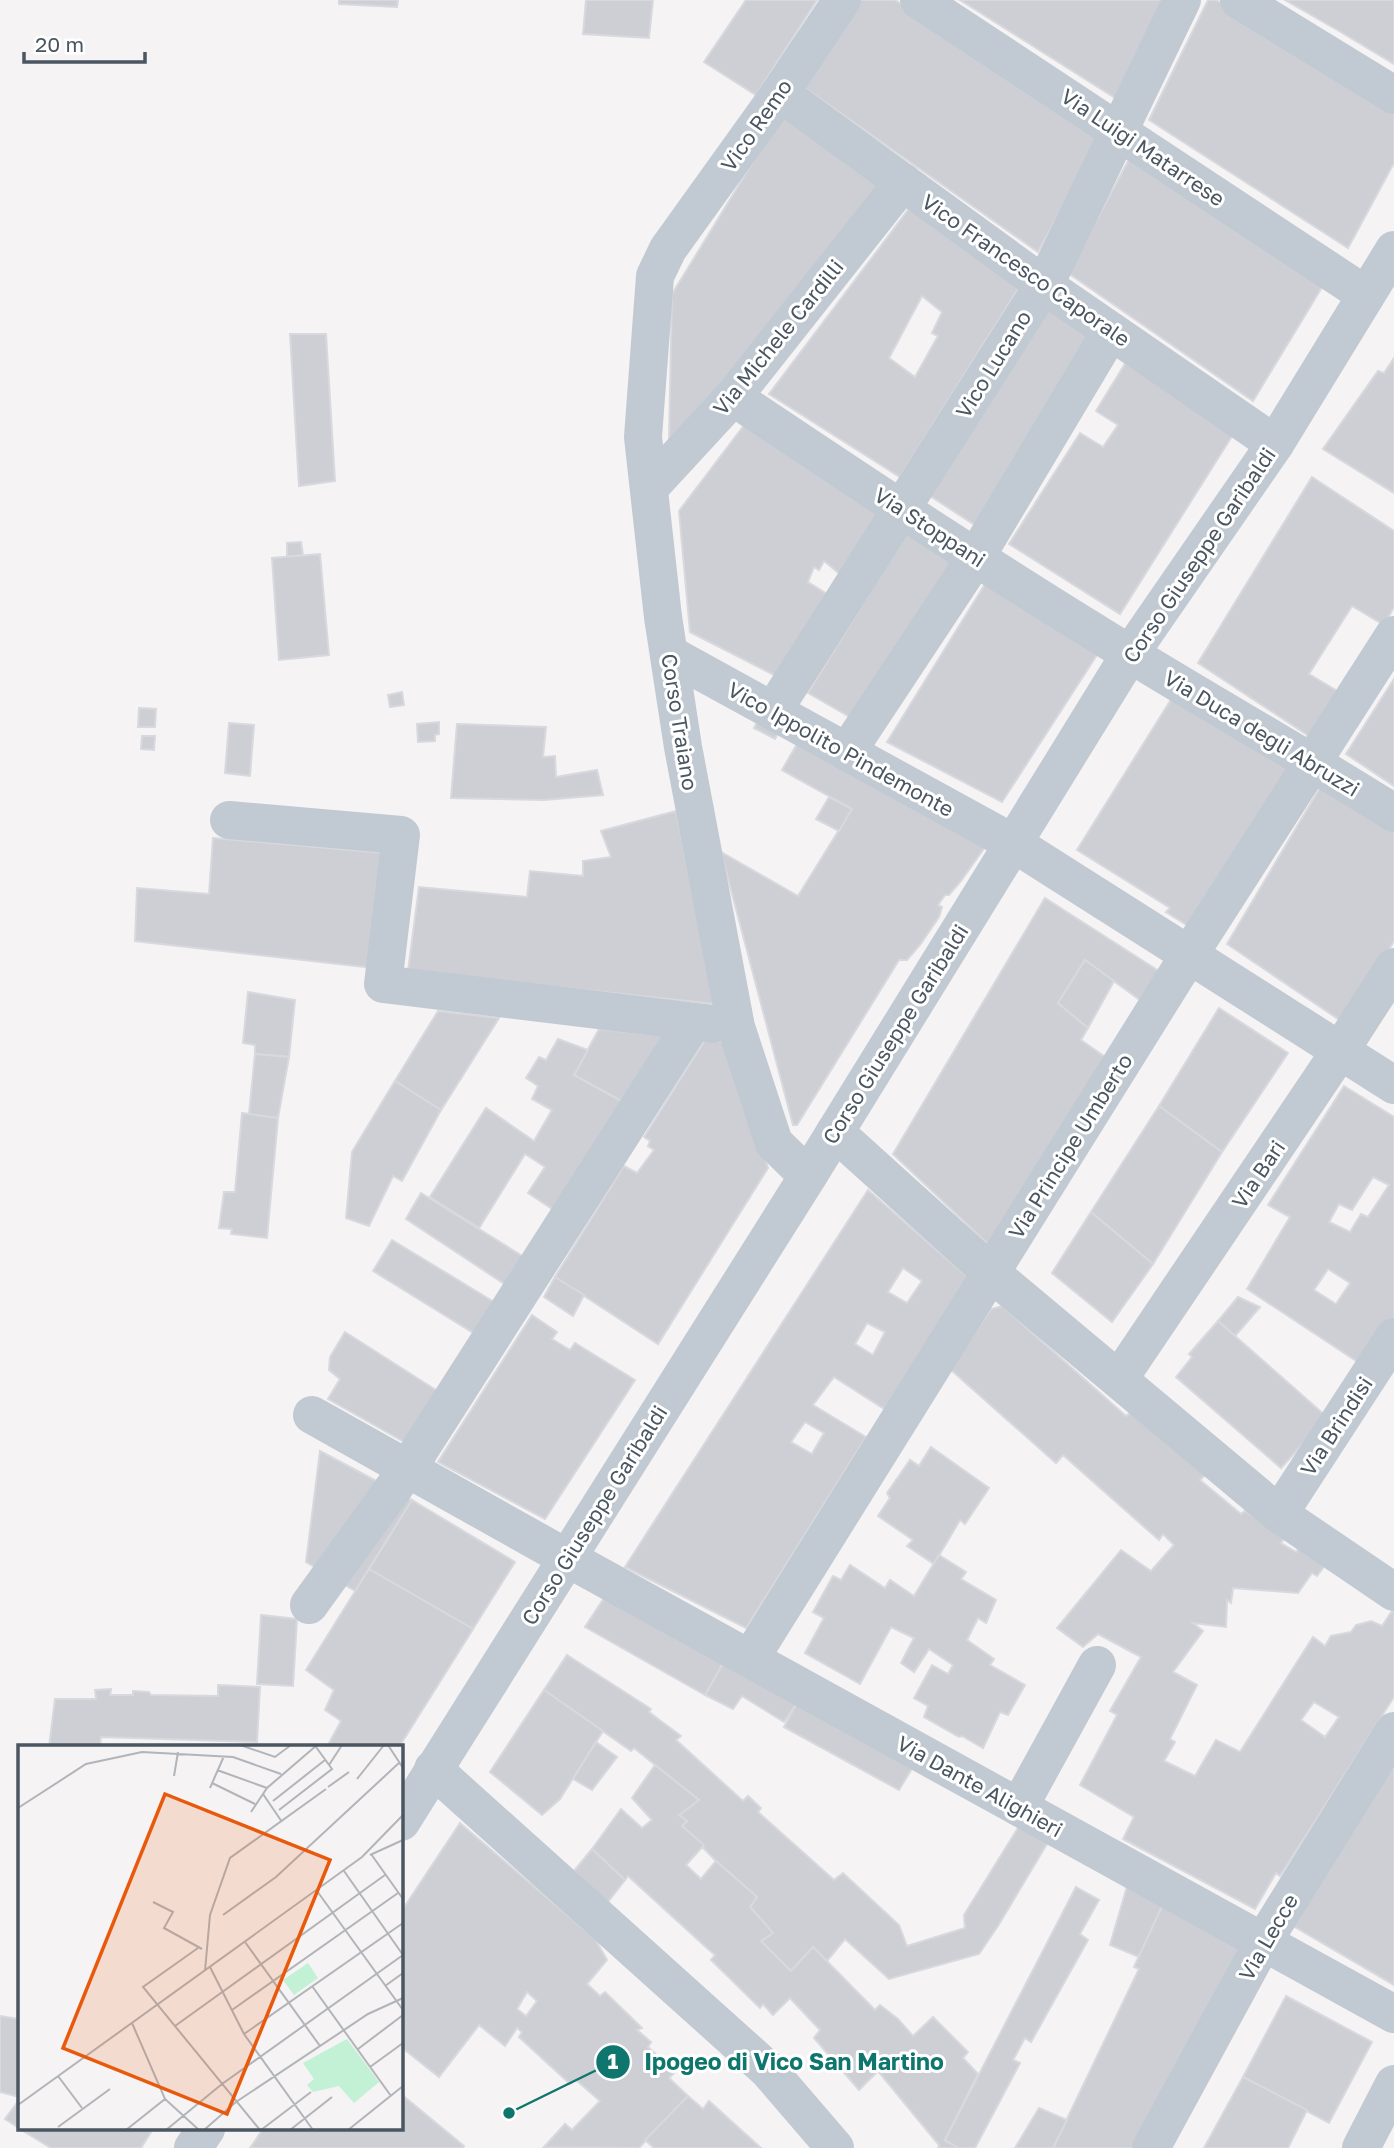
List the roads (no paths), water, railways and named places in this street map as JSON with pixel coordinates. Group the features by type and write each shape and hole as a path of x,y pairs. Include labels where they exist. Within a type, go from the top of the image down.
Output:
{"street":[{"name":"Vico Remo","path":"668,249 780,93 842,0"},
{"name":"Via Luigi Matarrese","path":"919,0 1366,295"},
{"name":"Vico Lucano","path":"772,711 1044,285 1182,0"},
{"path":"1239,0 1394,95"},
{"name":"Vico Francesco Caporale","path":"780,93 1044,285 1275,444"},
{"name":"Via Michele Cardilli","path":"649,488 733,397 903,182"},
{"name":"Corso Traiano","path":"668,249 655,276 643,437 668,654 736,1027 774,1143 808,1176"},
{"name":"Corso Giuseppe Garibaldi","path":"402,1820 808,1176 1130,654 1275,444 1392,256"},
{"path":"847,752 976,557 1111,331"},
{"name":"Via Stoppani","path":"733,397 901,510 1130,654"},
{"name":"Via Principe Umberto","path":"750,1659 1189,955 1394,635"},
{"name":"Vico Ippolito Pindemonte","path":"668,654 1013,844 1394,1085"},
{"name":"Via Duca degli Abruzzi","path":"1130,654 1394,813"},
{"path":"229,820 401,835 383,984 736,1027"},
{"name":"Via Bari","path":"1119,1379 1394,967"},
{"path":"309,1605 408,1468 693,1022"},
{"path":"835,1132 990,1272 1279,1514 1394,1591"},
{"name":"Via Brindisi","path":"1279,1514 1394,1337"},
{"name":"Via Dante Alighieri","path":"312,1415 1394,2014"},
{"path":"1019,1807 1097,1665"},
{"name":"Via Lecce","path":"1151,2148 1263,1942 1394,1731"},
{"path":"433,1769 768,2070 835,2148"},
{"path":"1361,2148 1394,2084"},
{"path":"193,2148 205,2130"}],"place":[{"name":"Ipogeo di Vico San Martino","path":"509,2113"}]}
